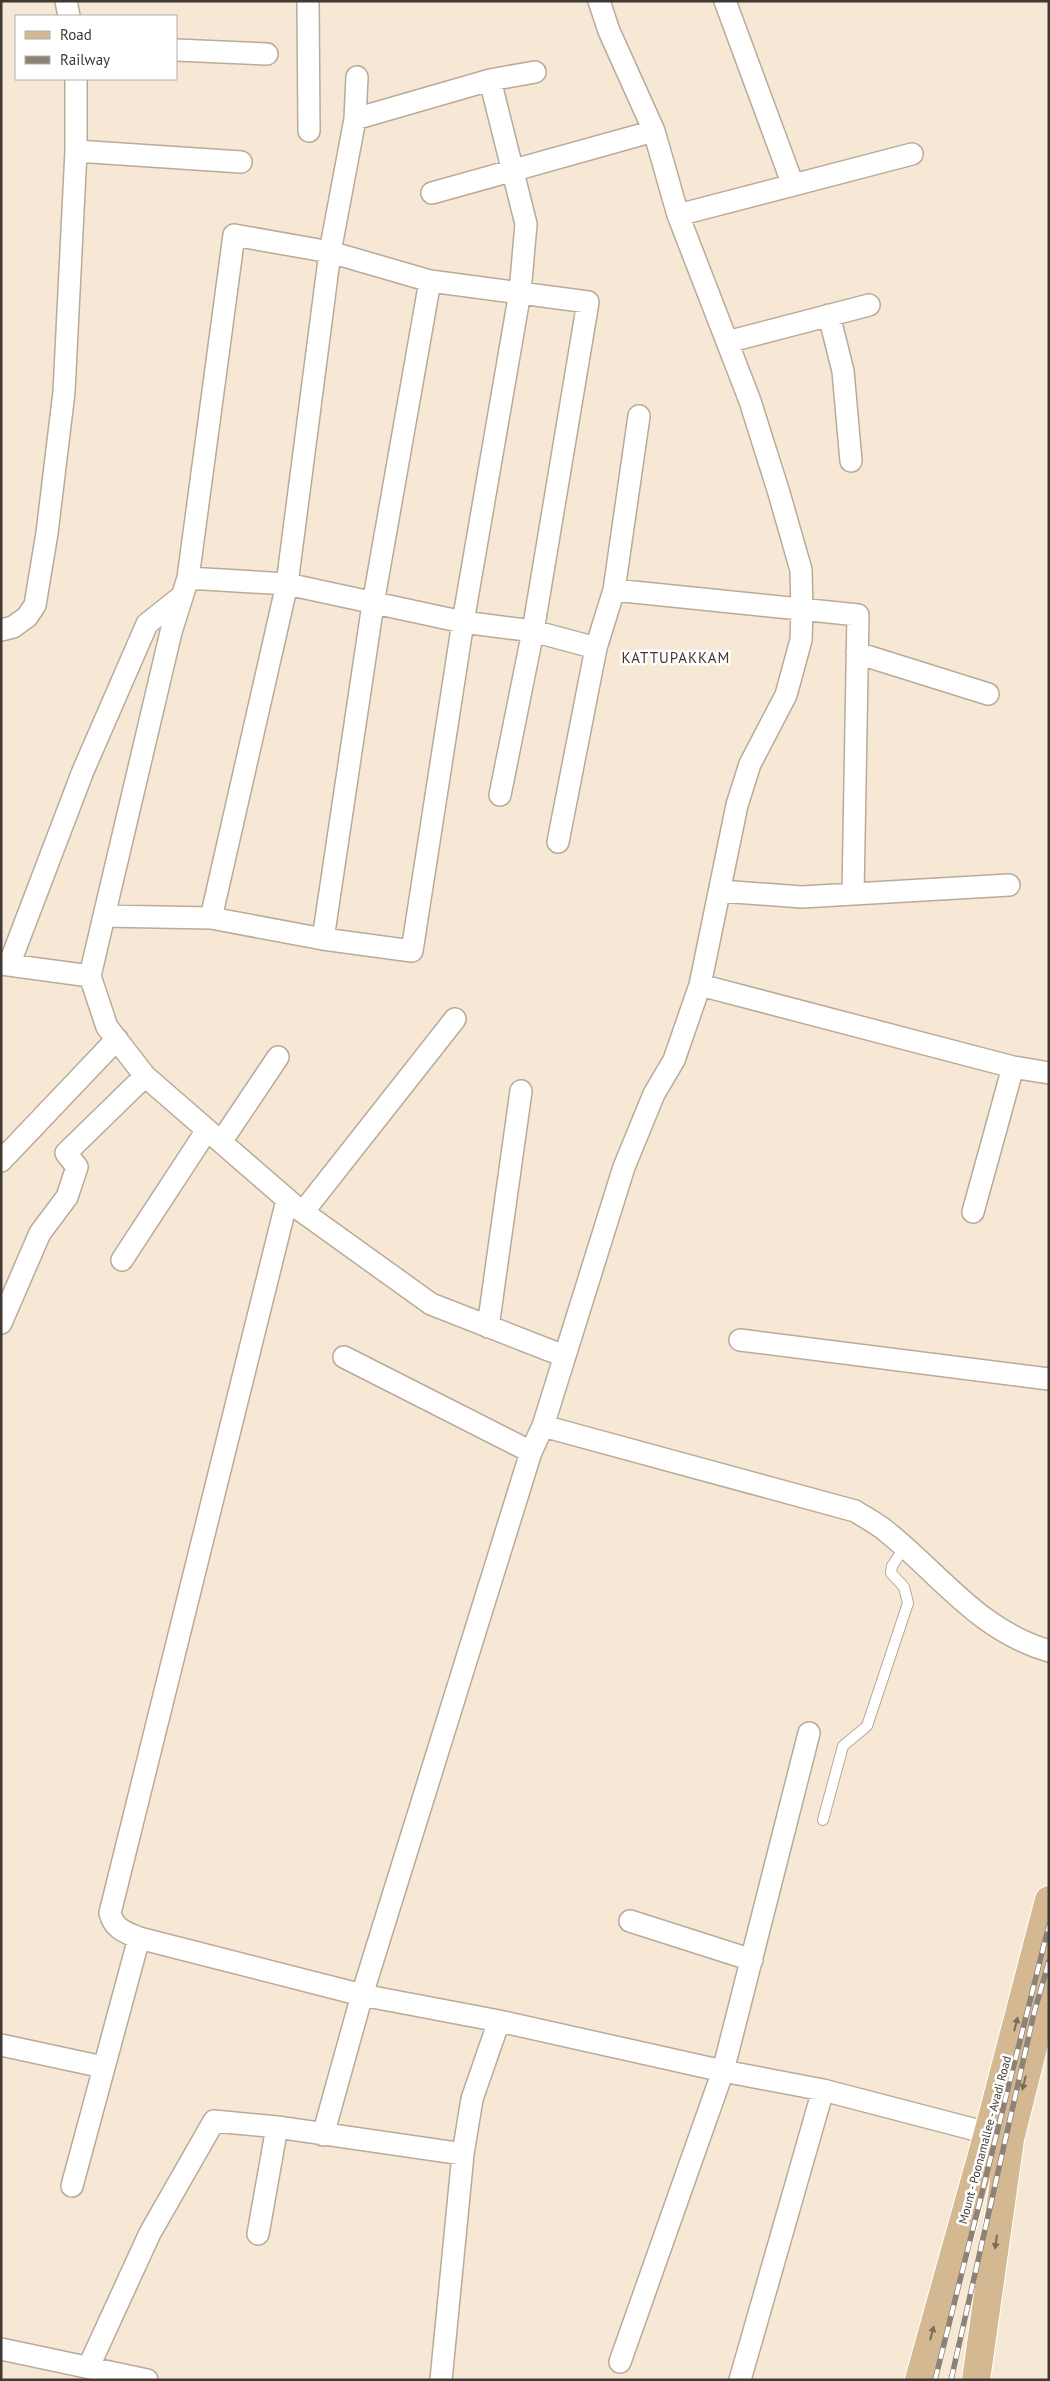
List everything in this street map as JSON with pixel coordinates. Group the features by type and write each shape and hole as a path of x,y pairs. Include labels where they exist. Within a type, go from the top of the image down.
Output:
{"main road":[{"name":"Mount - Poonamallee - Avadi Road","path":"976,2380 999,2136 1049,1900"},
{"name":"Mount - Poonamallee - Avadi Road","path":"919,2380 1049,1984"}],"street":[{"path":"66,1 69,15"},
{"path":"308,1 309,131"},
{"path":"323,2135 362,1995 532,1452 543,1426 624,1167 654,1094 674,1060 700,985 736,805 750,764 786,695 801,640 801,570 750,401 678,215 654,131 609,31 599,1"},
{"path":"725,1 793,185"},
{"path":"178,50 267,54"},
{"path":"355,119 490,80 536,72"},
{"path":"211,918 287,584 330,252 355,119 357,76"},
{"path":"1,630 13,627 27,617 35,605 47,533 64,392 76,151 76,80"},
{"path":"104,916 211,918 323,939 412,951 462,622 520,292 526,224 490,80"},
{"path":"432,192 513,172 654,131"},
{"path":"76,151 241,162"},
{"path":"678,215 912,154"},
{"path":"500,795 532,631 588,302 430,280 330,252 234,235 185,587 171,632 90,976 107,1027 145,1076 295,1206 431,1304 564,1356"},
{"path":"323,939 374,604 430,280"},
{"path":"727,342 870,305"},
{"path":"829,315 843,371 851,461"},
{"path":"558,842 596,648 614,590 639,416"},
{"path":"90,976 5,964 83,772 147,624 185,587 287,584 462,622 532,631 596,648"},
{"path":"614,590 802,611 858,615 853,894"},
{"path":"857,653 988,694"},
{"path":"720,891 775,896 853,894 1009,885"},
{"path":"700,985 1013,1067 1049,1073"},
{"path":"455,1019 295,1206 110,1913 112,1923 119,1930 139,1938 362,1995 499,2020 723,2071 822,2090 999,2136"},
{"path":"1,1161 117,1039"},
{"path":"122,1260 214,1136 278,1057"},
{"path":"973,1212 1013,1067"},
{"path":"1,1323 40,1233 67,1197 77,1167 66,1153 145,1076"},
{"path":"488,1327 521,1091"},
{"path":"740,1340 1049,1379"},
{"path":"344,1357 532,1452"},
{"path":"543,1426 856,1511 887,1531 962,1602 1015,1638 1049,1651"},
{"path":"620,2362 723,2071 809,1733"},
{"path":"630,1921 752,1960"},
{"path":"72,2186 139,1938"},
{"path":"441,2380 463,2154 472,2098 499,2020"},
{"path":"1,2045 103,2067"},
{"path":"740,2380 822,2090"},
{"path":"89,2366 150,2233 214,2121 277,2127 463,2154"},
{"path":"258,2234 277,2127"},
{"path":"1,2348 147,2380"}],"lane":[{"path":"823,1820 843,1746 867,1726 908,1603 904,1587 897,1582 891,1573 892,1566 904,1548"}],"railway":[{"path":"935,2380 1049,1925"},
{"path":"951,2380 1034,2013 1049,1961"}],"district":[{"name":"KATTUPAKKAM","path":"676,658"}]}
